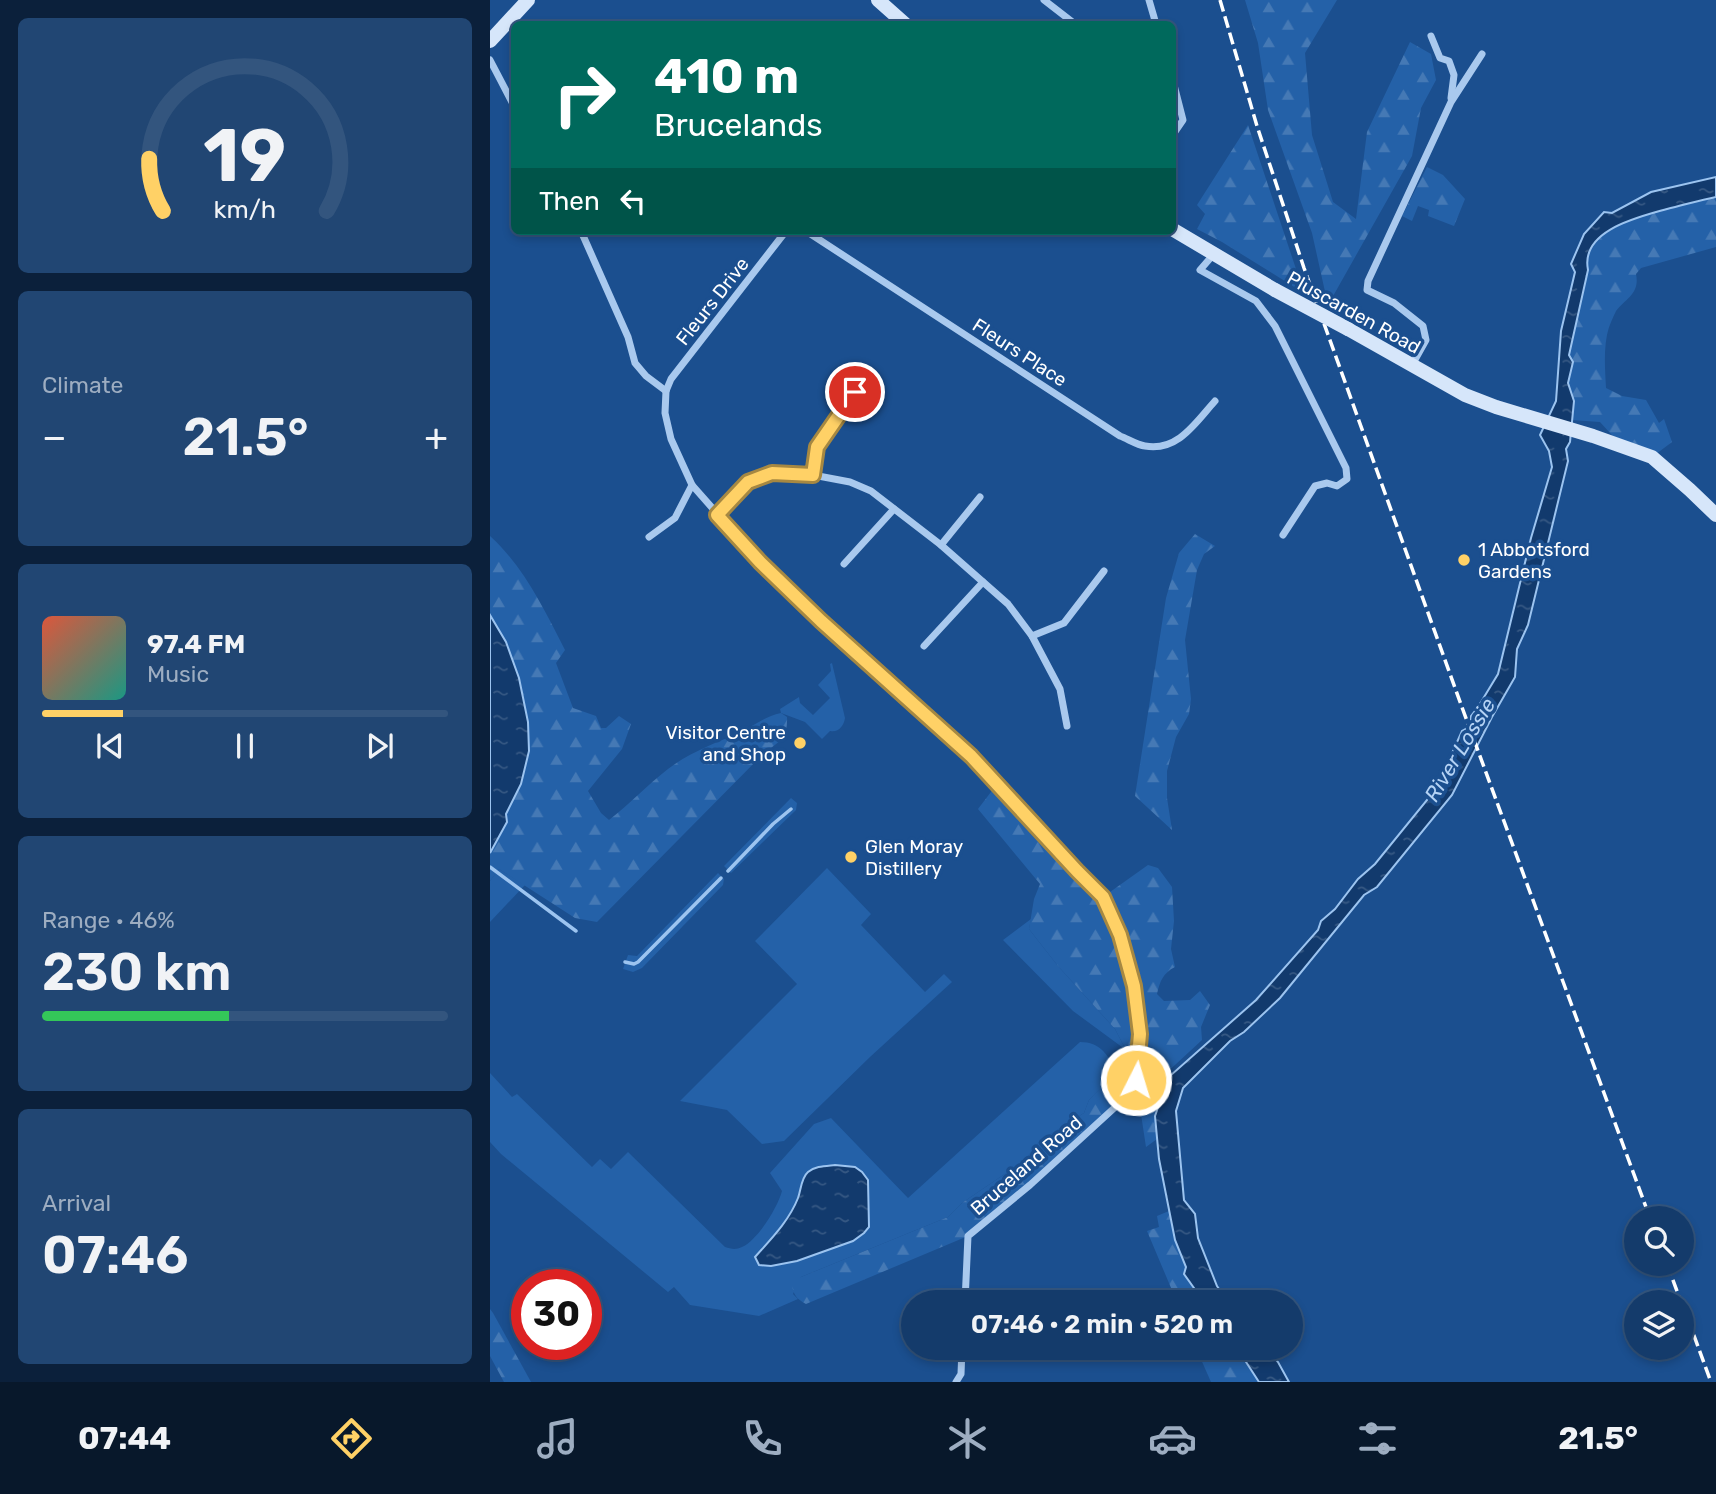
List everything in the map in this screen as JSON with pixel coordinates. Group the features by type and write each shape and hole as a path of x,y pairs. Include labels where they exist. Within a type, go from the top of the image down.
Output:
{"main road":[{"path":"490,41 528,0"},
{"path":"878,0 902,21"},
{"name":"Pluscarden Road","path":"1176,232 1213,255 1465,395 1652,457 1716,515"}],"street":[{"path":"1044,0 1071,21"},
{"path":"1149,0 1155,21"},
{"path":"1431,36 1440,58 1449,61 1454,75 1451,102"},
{"path":"1412,365 1426,340 1423,326 1394,303 1367,290 1368,281 1451,102 1482,54"},
{"path":"490,60 511,100"},
{"path":"1176,92 1183,120 1176,130"},
{"path":"583,235 628,337 635,363 646,376 666,391"},
{"name":"Fleurs Drive","path":"666,391 671,379 783,235"},
{"name":"Fleurs Place","path":"812,235 1120,436 1144,446 1163,447 1181,439 1215,401"},
{"path":"1213,255 1200,270 1256,301 1275,326 1346,468 1347,479 1337,486 1326,483 1315,486 1283,535"},
{"path":"813,475 817,447 867,374"},
{"name":"Bruceland Road","path":"666,391 665,413 671,439 692,485 717,515 760,562 821,621 971,756 1103,897 1120,935 1134,986 1140,1034 1136,1080 1123,1100 1030,1185 968,1236 966,1290"},
{"path":"717,515 748,482 772,473 813,475 850,482 871,491 941,545 1008,604 1032,636 1060,689 1067,726"},
{"path":"649,537 675,518 692,485"},
{"path":"941,545 980,497"},
{"path":"844,564 894,509"},
{"path":"1032,636 1063,623 1104,571"},
{"path":"925,646 983,582"},
{"path":"957,1382 961,1374 962,1360"}],"green space":[{"path":"1245,0 1337,0 1305,53 1312,135 1333,202 1356,219 1367,132 1410,42 1431,54 1436,80 1421,108 1412,156 1328,305 1312,233 1268,110 1258,43"},
{"path":"1248,125 1304,293 1197,229 1205,214 1197,205"},
{"path":"1427,167 1443,175 1465,199 1454,226 1428,216 1429,210 1418,206 1412,221 1402,216"},
{"path":"1716,197 1716,247 1641,268 1636,274 1634,291 1616,311 1607,334 1606,388 1622,396 1646,400 1659,423 1664,419 1672,442 1652,457 1621,445 1600,422 1572,420 1574,401 1568,383 1573,362 1569,355 1588,270 1588,256 1593,245 1614,227 1642,216"},
{"path":"1195,534 1215,546 1204,554 1197,570 1185,640 1191,699 1189,714 1176,737 1167,771 1167,798 1172,830 1135,796 1166,598 1179,553"},
{"path":"490,536 523,575 565,650 556,663 573,708 596,716 601,728 606,728 619,716 631,724 622,749 588,791 601,813 609,820 676,763 770,716 781,713 787,717 785,733 780,741 766,751 597,922 575,918 499,869 490,881 490,853 507,822 506,814 521,784 528,722 519,677 506,642 490,615"},
{"path":"832,663 845,718 840,728 830,731 822,739 805,722 781,713 780,709 799,697 800,703 813,715 830,698 818,685 831,671"},
{"path":"994,788 1103,897 1148,865 1158,868 1172,887 1174,921 1171,949 1175,967 1163,978 1157,994 1164,1001 1190,1000 1200,991 1210,1005 1201,1027 1202,1040 1163,1076 1166,1087 1155,1116 1157,1139 1146,1147 1136,1081 1123,1100 968,1236 806,1304 796,1296 792,1284 801,1277 948,1217 962,1203 1024,1161 1040,1141 1084,1113 1089,1100 1115,1073 1126,1050 1115,1029 1058,966 1029,929 1034,899 1040,884 978,809"},
{"path":"791,798 797,803 796,810 731,873 724,866"},
{"path":"827,868 871,914 861,925 925,992 944,974 952,982 784,1141 762,1144 727,1110 680,1101 797,984 755,941"},
{"path":"499,869 525,885 490,922 490,881"},
{"path":"718,873 724,879 723,885 642,968 633,972 623,969 628,955 637,956"},
{"path":"1031,919 1029,929 1058,966 1115,1029 1126,1050 1073,1011 1003,940"},
{"path":"1080,1042 1093,1044 1103,1051 1116,1073 1089,1100 1084,1113 1040,1141 1024,1161 962,1203 948,1217 801,1277 793,1294 798,1299 759,1316 690,1305 674,1287 668,1292 490,1142 490,1073 512,1097 517,1094 592,1167 600,1159 611,1169 628,1152 725,1247 738,1249 748,1244 760,1231 780,1198 782,1191 770,1173 814,1124 831,1118 908,1198"},
{"path":"1169,1211 1175,1240 1186,1267 1184,1274 1195,1290 1172,1290 1147,1231 1159,1227 1157,1216"},
{"path":"490,1309 511,1346 511,1360 519,1360 531,1382 504,1382 490,1356"},
{"path":"1201,1360 1245,1360 1259,1382 1211,1382"}],"water":[{"name":"River Lossie","path":"1716,177 1716,197 1628,221 1602,235 1588,256 1588,270 1569,355 1573,362 1568,383 1574,401 1570,442 1566,449 1568,461 1528,625 1517,649 1515,677 1452,795 1377,887 1364,895 1280,998 1244,1032 1230,1041 1183,1088 1176,1111 1184,1200 1195,1214 1198,1238 1220,1290 1195,1290 1184,1274 1186,1267 1175,1240 1159,1159 1155,1116 1162,1096 1171,1075 1256,1000 1318,930 1321,921 1375,864 1436,789 1462,731 1471,726 1471,716 1498,674 1531,538 1552,467 1549,451 1540,435 1556,401 1561,331 1575,272 1571,264 1584,234 1604,212 1612,213 1651,192"},
{"path":"490,615 506,642 519,678 528,722 529,751 521,784 506,814 507,822 490,853"},
{"path":"817,1167 855,1167 868,1180 869,1227 853,1241 797,1261 771,1266 759,1265 755,1257 790,1214 806,1175"},
{"path":"1245,1360 1276,1360 1289,1382 1259,1382"}],"waterway":[{"path":"728,871 791,809"},
{"path":"490,867 576,931"},
{"path":"625,962 638,962 721,878"}],"railway":[{"path":"1220,0 1257,126 1304,268 1646,1206"},
{"path":"1671,1276 1677,1290"},
{"path":"1694,1336 1711,1382"}],"place":[{"name":"1 Abbotsford Gardens","path":"1464,560"},
{"name":"Visitor Centre and Shop","path":"800,743"},
{"name":"Glen Moray Distillery","path":"851,857"}],"route":[{"path":"855,392 817,447 813,475 772,473 748,482 717,515 760,562 821,621 971,756 1103,897 1120,935 1134,986 1140,1034 1136,1080"}]}
